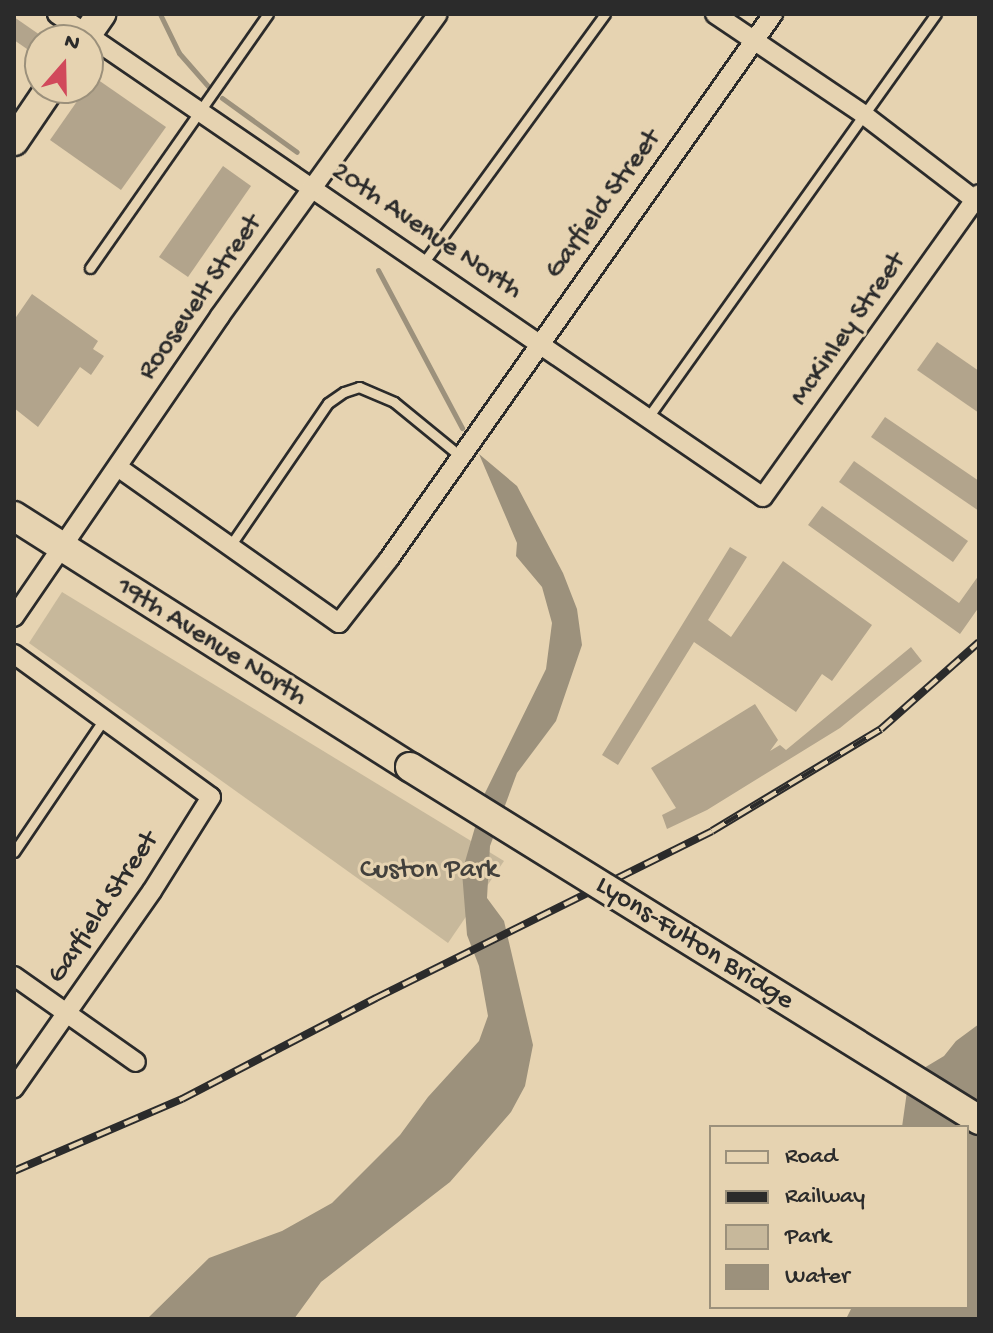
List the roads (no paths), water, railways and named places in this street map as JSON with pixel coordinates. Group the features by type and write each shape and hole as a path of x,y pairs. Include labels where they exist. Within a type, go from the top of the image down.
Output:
{"main road":[{"path":"14,141 39,104"},
{"name":"19th Avenue North","path":"14,516 61,549 410,767"},
{"name":"Lyons-Fulton Bridge","path":"410,767 979,1120"}],"street":[{"name":"20th Avenue North","path":"57,14 78,24"},
{"name":"Roosevelt Street","path":"14,617 119,468 220,316 438,14"},
{"path":"715,14 863,114 978,199"},
{"name":"Garfield Street","path":"230,546 339,623 773,14"},
{"name":"20th Avenue North","path":"104,40 201,112 763,497"},
{"name":"McKinley Street","path":"763,497 978,199"},
{"path":"119,468 230,546"},
{"path":"14,654 104,719"},
{"name":"Garfield Street","path":"14,1088 152,891 211,797 104,719"},
{"path":"14,976 136,1062"}],"lane":[{"path":"90,268 268,14"},
{"path":"424,262 605,14"},
{"path":"649,416 936,14"},
{"path":"230,546 328,403 344,392 359,387 394,402 460,456"},
{"path":"14,852 104,719"}],"water":[{"path":"479,454 517,486 563,573 577,609 582,645 556,721 517,773 490,846 487,898 504,921 533,1045 525,1086 511,1112 450,1182 321,1282 294,1319 147,1319 209,1258 282,1231 332,1203 400,1135 428,1097 479,1041 488,1016 479,966 467,935 462,872 485,793 546,669 552,623 542,587 516,556 517,543"},
{"path":"979,1024 979,1319 846,1319 851,1309 969,1309 969,1125 902,1125 909,1077 944,1056 956,1041"}],"waterway":[{"path":"160,14 179,53 208,86"},
{"path":"222,98 297,152"},
{"path":"378,270 462,428"}],"railway":[{"path":"14,1171 182,1099 376,998 712,831 881,729 979,642"}],"park label":[{"name":"Custon Park","path":"429,871"}]}
